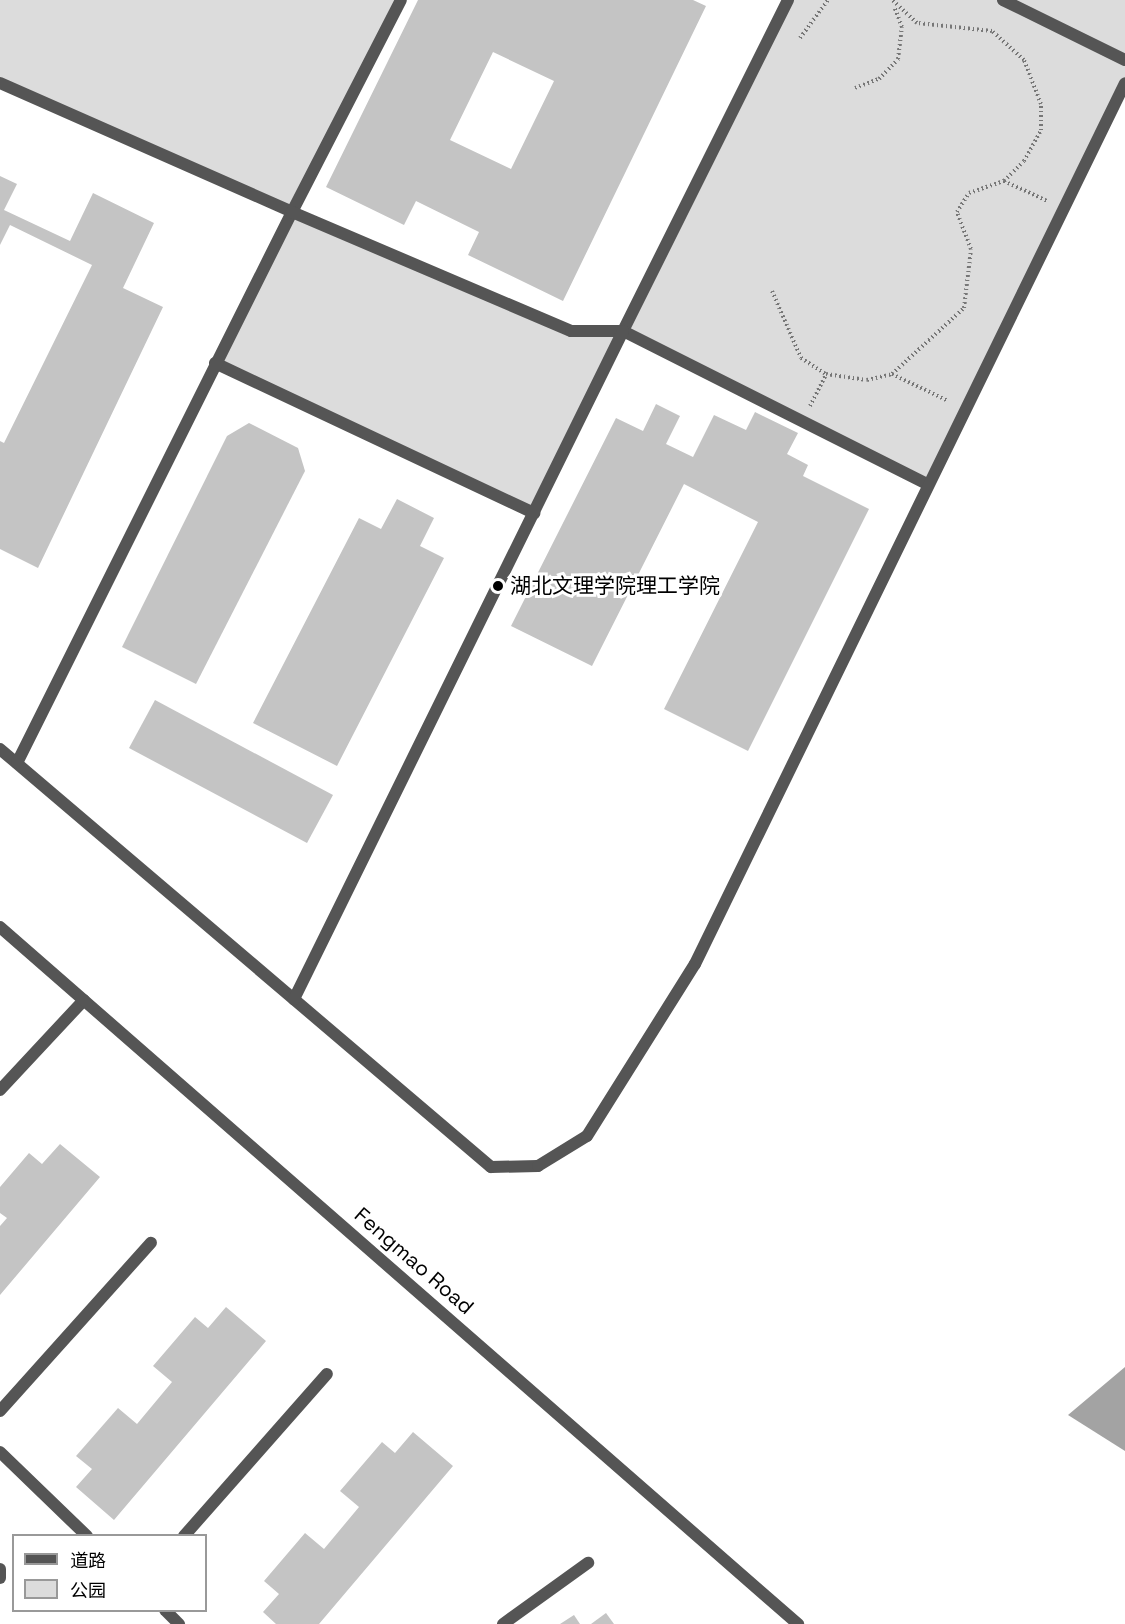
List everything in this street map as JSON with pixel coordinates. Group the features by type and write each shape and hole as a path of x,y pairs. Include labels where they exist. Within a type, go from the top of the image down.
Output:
{"street":[{"path":"17,764 215,363 401,0"},
{"path":"294,999 788,0"},
{"path":"1003,0 1125,60"},
{"path":"0,83 292,212 571,331 623,331 927,484"},
{"path":"0,749 491,1167 538,1166 587,1136 695,964 964,408 1125,83"},
{"path":"215,363 534,513"},
{"name":"Fengmao Road","path":"0,927 798,1624"},
{"path":"0,1090 84,1000"},
{"path":"0,1411 151,1243"},
{"path":"186,1534 327,1374"},
{"path":"0,1452 85,1534"},
{"path":"503,1624 588,1563"},
{"path":"0,1569 0,1578"},
{"path":"166,1612 179,1624"}],"path":[{"path":"800,38 828,0"},
{"path":"855,88 879,79 898,58 902,27 892,1"},
{"path":"772,291 801,358 826,374 867,380 892,374 964,308 971,249 957,212 969,193 1004,181 1024,161 1041,130 1041,104 1024,60 992,31 917,23 892,1"},
{"path":"1004,181 1063,208"},
{"path":"802,422 826,374"},
{"path":"892,374 964,408"}],"green space":[{"path":"0,0 401,0 292,212 0,83"},
{"path":"788,0 1125,0 1125,83 927,484 623,332 534,513 215,363 292,212 571,331 623,331"}],"shaded area":[{"path":"1125,1367 1125,1451 1068,1415"}],"building":[{"path":"418,0 693,0 706,6 563,301 468,255 479,232 416,201 404,225 326,187","holes":["493,52 554,81 511,169 450,140"]},
{"path":"0,176 17,184 4,210 70,241 93,193 154,223 123,288 163,307 38,568 0,549 0,441 4,443 92,265 10,225 0,245"},
{"path":"656,404 680,416 666,444 693,457 714,415 746,430 755,412 798,433 787,454 808,465 803,476 869,509 748,751 664,709 758,522 684,484 592,666 511,626 616,418 643,431"},
{"path":"249,423 298,448 305,471 196,684 122,647 227,436"},
{"path":"397,499 434,518 420,546 444,558 337,766 253,723 359,518 381,529"},
{"path":"155,700 333,795 307,843 129,748"},
{"path":"60,1144 100,1177 0,1295 0,1226 7,1218 0,1213 0,1187 29,1153 42,1164"},
{"path":"226,1307 266,1341 114,1520 76,1487 92,1469 76,1456 118,1408 137,1424 172,1382 153,1366 195,1317 208,1328"},
{"path":"413,1432 453,1466 319,1624 276,1624 263,1612 279,1594 264,1581 305,1533 324,1549 359,1507 340,1491 382,1442 395,1453"},
{"path":"606,1613 614,1624 591,1624"},
{"path":"574,1615 580,1624 560,1624"}],"place":[{"name":"湖北文理学院理工学院","path":"498,586"}]}
